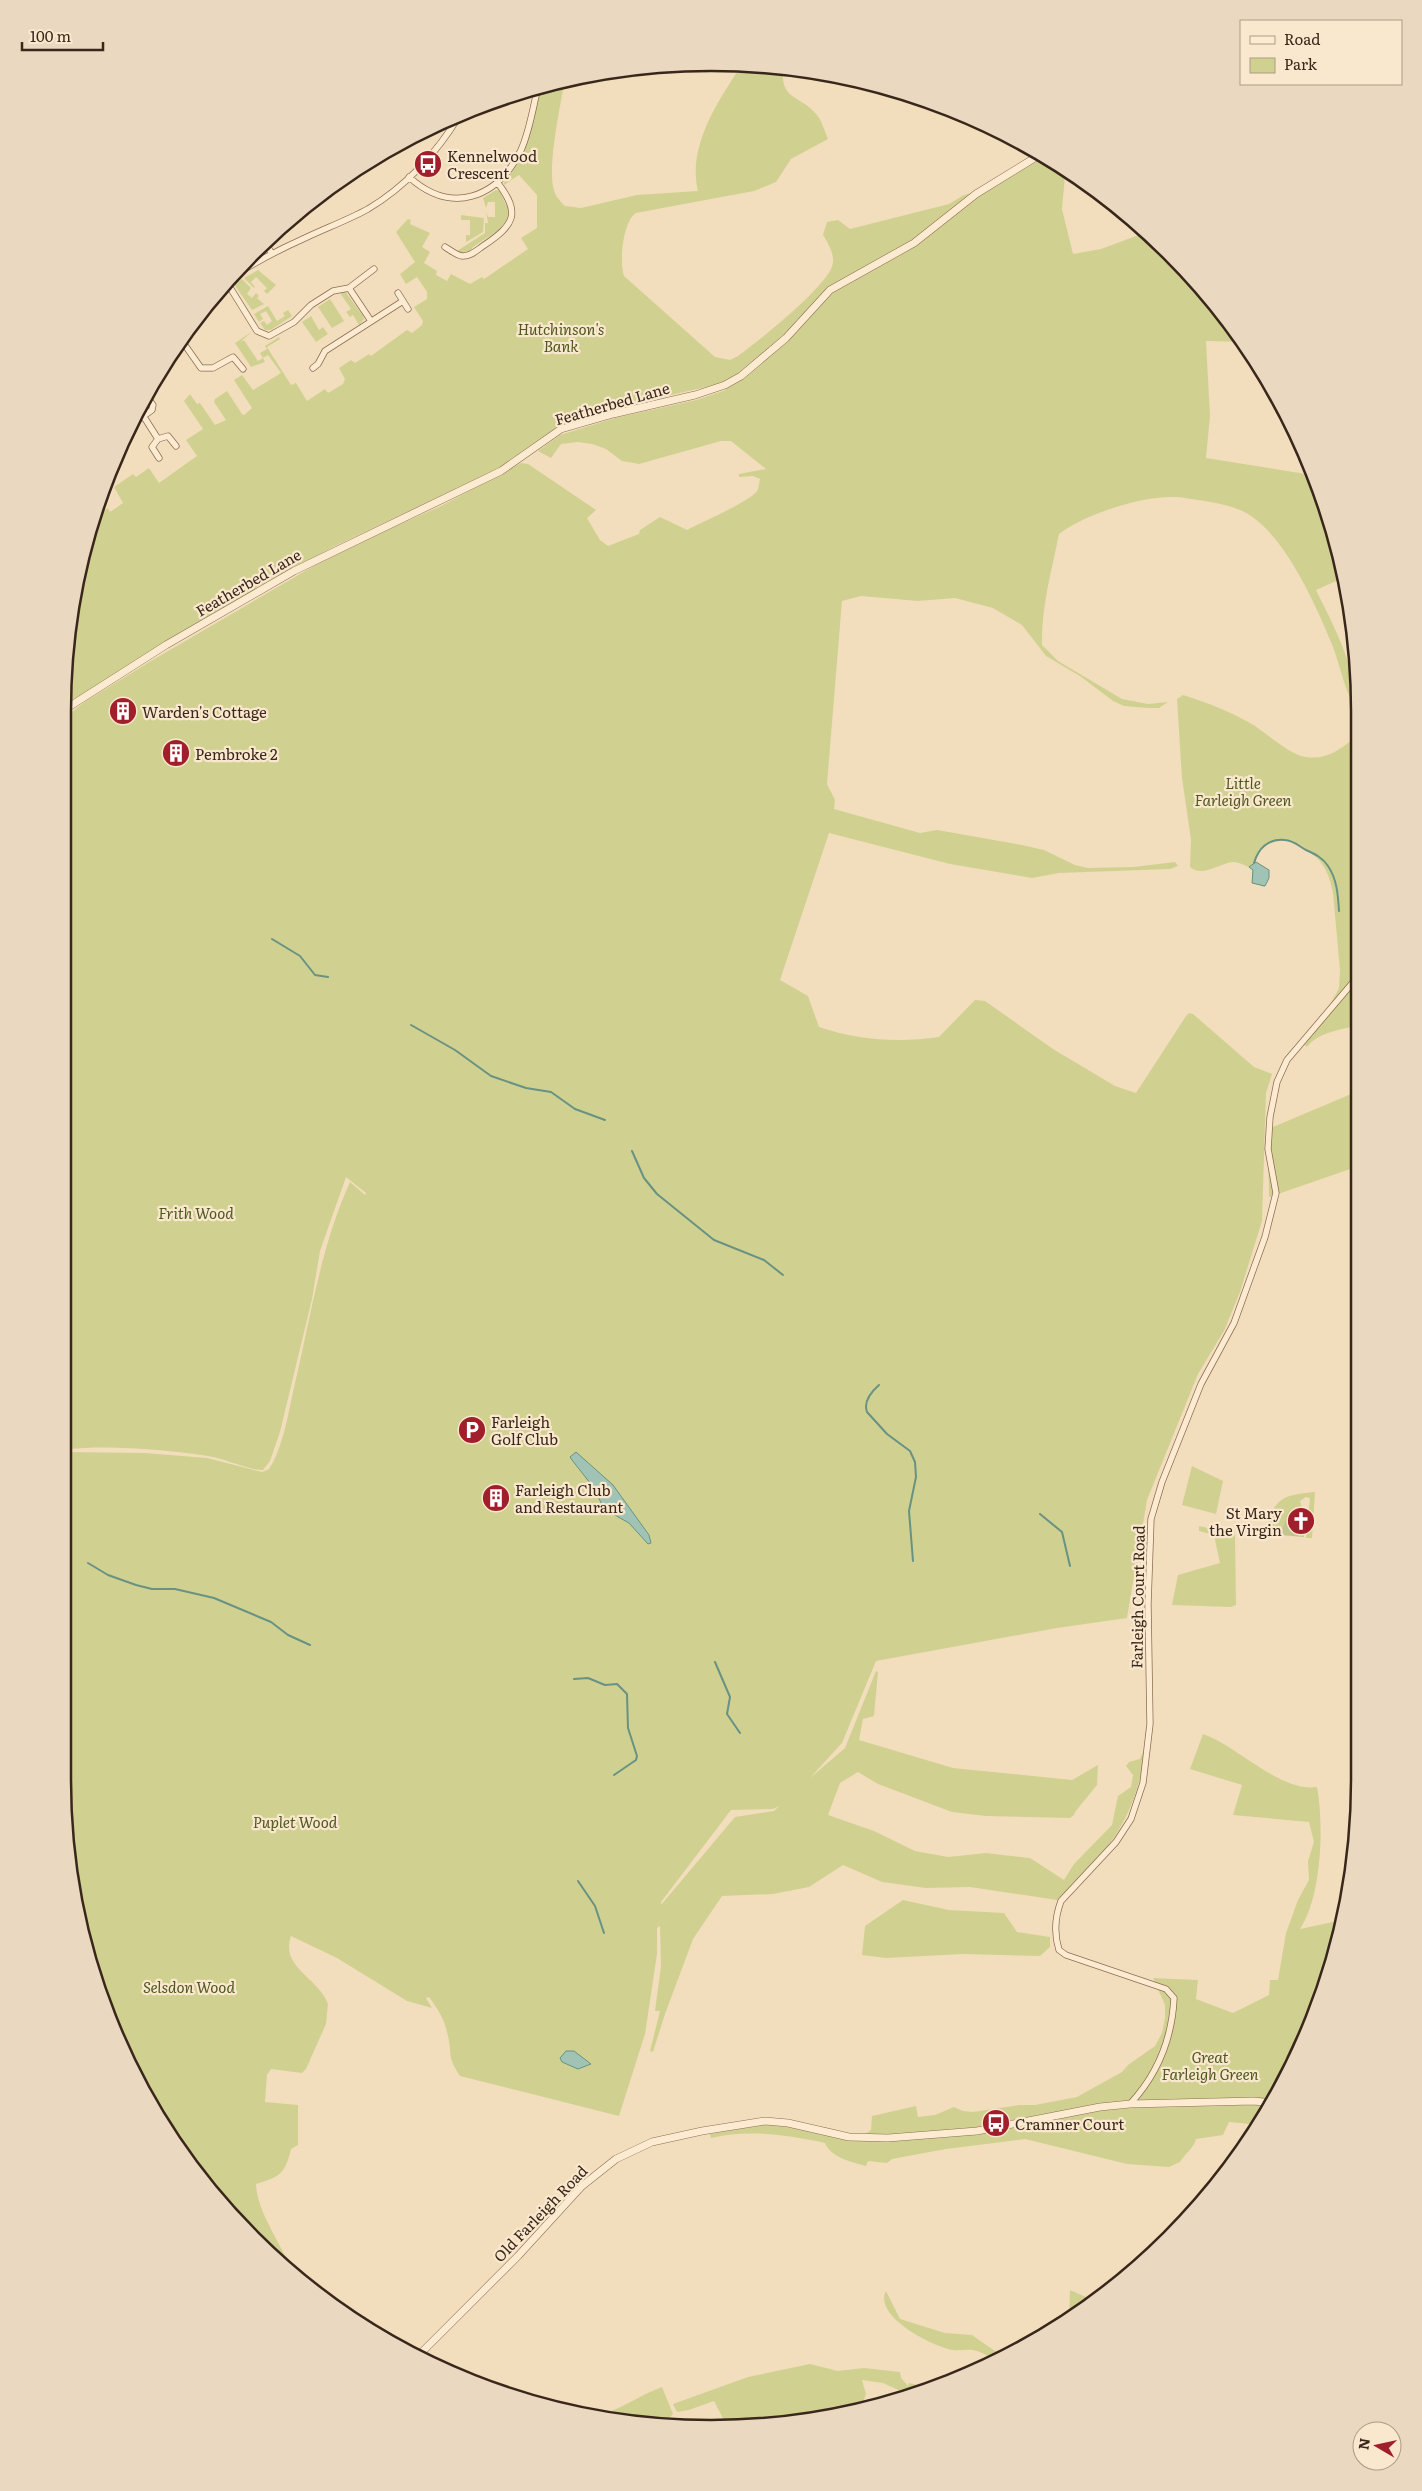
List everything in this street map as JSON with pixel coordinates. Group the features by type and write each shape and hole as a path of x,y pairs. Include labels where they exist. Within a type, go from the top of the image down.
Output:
{"street":[{"path":"409,177 430,192 454,198 475,196 497,182 512,165 523,146 536,96"},
{"path":"254,265 369,208 409,177 437,147 452,126"},
{"name":"Featherbed Lane","path":"71,705 166,645 286,575 501,471 523,458 556,431 613,414 695,395 733,380 786,338 830,290 914,243 976,194 1034,159"},
{"path":"445,247 460,255 468,256 500,235 508,226 512,217 512,205 497,182"},
{"path":"269,249 272,254"},
{"path":"231,287 258,332 269,336 294,322 307,308 330,293 348,288 374,269"},
{"path":"348,288 371,321"},
{"path":"398,293 408,309"},
{"path":"313,368 318,364 323,352 403,301"},
{"path":"186,347 202,368 213,368 233,357 243,369"},
{"path":"151,403 153,407 144,417 158,439"},
{"path":"159,458 152,446 158,439 166,435 176,446"},
{"name":"Farleigh Court Road","path":"1130,2104 1141,2092 1157,2067 1169,2033 1174,1998 1166,1989 1066,1955 1059,1950 1056,1937 1057,1912 1061,1900 1116,1842 1130,1819 1143,1783 1150,1724 1148,1604 1151,1518 1162,1482 1200,1384 1234,1323 1265,1237 1276,1193 1268,1149 1270,1117 1277,1082 1288,1060 1351,985"},
{"path":"1141,2092 1149,2103"},
{"name":"Old Farleigh Road","path":"422,2351 518,2256 582,2186 616,2159 652,2142 765,2121 788,2123 817,2132 849,2137 888,2138 942,2135 1001,2127 1100,2107 1130,2104 1264,2102"}],"green space":[{"path":"737,72 783,76 788,92 811,108 817,115 828,139 791,159 776,182 754,191 636,213 628,224 623,242 622,261 624,276 715,357 730,360 738,356 792,313 820,285 829,273 833,263 833,256 823,235 827,222 838,220 850,229 949,204 964,195 993,187 1038,161 1065,178 1062,209 1073,254 1101,249 1138,235 1192,289 1233,342 1206,341 1210,416 1206,458 1305,474 1329,545 1337,581 1316,590 1347,659 1350,696 1333,647 1310,594 1289,557 1277,541 1251,516 1228,506 1210,502 1171,497 1138,501 1085,519 1059,534 1045,603 1042,645 1058,661 1122,699 1148,704 1168,702 1159,708 1124,706 1113,701 1080,676 1046,656 1022,625 993,608 955,598 918,601 861,596 842,601 827,784 835,800 834,809 920,833 937,830 1044,850 1075,865 1088,868 1134,867 1175,862 1178,866 1170,869 1059,873 1032,878 950,864 829,833 780,980 808,996 819,1027 848,1035 878,1039 909,1040 939,1037 975,1000 985,1001 1053,1049 1115,1086 1136,1093 1189,1013 1193,1014 1254,1067 1272,1074 1266,1093 1262,1221 1240,1292 1224,1331 1198,1374 1147,1500 1127,1618 1057,1628 876,1661 842,1743 810,1778 845,1748 876,1671 878,1672 874,1716 863,1719 859,1740 953,1768 1072,1780 1098,1765 1097,1785 1070,1818 986,1816 952,1812 878,1784 858,1772 840,1783 828,1815 874,1831 915,1851 948,1857 986,1853 1030,1858 1064,1880 1074,1864 1112,1825 1118,1796 1131,1787 1133,1775 1126,1766 1129,1762 1140,1759 1143,1752 1146,1751 1134,1798 1126,1817 1105,1850 1057,1900 970,1887 926,1888 882,1882 843,1865 809,1887 773,1894 722,1896 693,1939 653,2052 650,2051 660,2011 655,2011 661,1966 660,1926 657,1928 657,1954 645,2034 619,2116 460,2076 451,2059 449,2039 444,2022 429,1997 426,1998 432,2008 407,2001 337,1958 291,1936 289,1947 291,1956 296,1965 317,1987 328,2004 326,2024 306,2069 302,2073 271,2069 267,2075 265,2102 298,2105 298,2145 291,2149 284,2169 280,2173 271,2179 256,2184 260,2205 286,2258 230,2202 203,2169 157,2100 137,2063 120,2025 105,1986 93,1946 77,1864 71,1780 71,1452 145,1453 207,1458 262,1472 269,1469 278,1452 284,1432 323,1259 340,1207 350,1182 365,1195 366,1193 346,1177 320,1251 312,1299 280,1432 270,1461 263,1470 252,1469 214,1457 173,1451 138,1448 71,1449 71,713 86,701 151,661 336,553 441,506 521,463 528,464 596,510 587,518 600,540 608,546 639,534 640,530 660,517 687,530 714,517 745,501 757,491 760,479 753,476 739,477 739,474 766,469 731,441 721,441 639,464 622,461 606,449 578,442 561,444 551,458 538,451 560,435 615,418 696,400 726,390 723,383 611,409 558,427 506,465 333,547 217,611 157,647 71,703 77,627 93,545 103,511 108,508 110,512 123,503 114,487 133,474 136,477 149,468 159,483 197,456 186,440 203,429 184,401 190,394 197,404 200,403 215,425 226,420 214,402 215,399 227,391 242,414 244,415 252,408 234,380 242,375 253,390 281,373 268,355 263,358 260,353 267,349 265,346 279,337 280,339 267,347 291,385 296,383 307,401 325,389 328,393 343,384 345,379 339,368 351,360 355,363 369,354 371,356 407,330 412,333 422,325 423,321 414,307 427,299 427,292 417,277 406,284 400,274 415,262 396,232 408,219 411,220 410,224 430,233 422,247 430,252 424,263 437,271 436,275 447,281 451,274 470,284 482,277 484,279 528,249 521,238 537,228 537,195 519,175 504,185 504,183 524,150 538,95 563,89 553,153 552,181 558,199 565,206 581,208 637,195 698,191 696,174 701,141 714,109","holes":["779,1806 774,1811 735,1817 661,1905 661,1902 731,1810 773,1809"]},
{"path":"496,190 500,191 506,205 509,207 509,219 500,231 497,231 473,247 471,251 465,254 457,251 485,233 485,223 488,223 486,211 488,217 495,217 495,202 488,202 486,208 483,198"},
{"path":"461,215 484,218 483,232 466,242 466,235 470,235 470,220 461,220"},
{"path":"258,270 276,285 267,294 264,291 267,288 256,277 251,282 254,288 244,278"},
{"path":"242,279 251,288 247,294 252,298 256,293 259,296 257,298 264,304 252,310 234,285"},
{"path":"345,291 363,316 364,319 359,325 353,315 350,317 346,312 351,309 340,293"},
{"path":"330,299 344,321 332,328 318,307"},
{"path":"268,306 277,321 285,316 283,313 288,310 292,316 271,330 265,330 260,323 264,321 267,325 272,321 266,311 260,314 263,319 259,322 254,314"},
{"path":"311,316 319,330 323,327 328,334 316,342 302,322"},
{"path":"253,331 240,342 244,340 258,361 263,358 265,362 251,367 235,343"},
{"name":"Little Farleigh Green","path":"1183,695 1217,707 1256,727 1292,752 1306,757 1326,756 1351,741 1351,1027 1322,1035 1307,1047 1301,1041 1331,1003 1339,988 1340,970 1333,893 1327,872 1311,853 1285,840 1266,846 1257,856 1255,862 1269,870 1269,878 1264,887 1252,883 1252,869 1238,863 1228,863 1205,871 1195,870 1190,867 1191,840 1182,778 1177,699"},
{"path":"1351,1094 1351,1169 1269,1197 1268,1129"},
{"path":"1192,1466 1223,1481 1216,1514 1182,1505"},
{"path":"1315,1492 1312,1538 1306,1538 1310,1498 1306,1497 1300,1501 1302,1508 1295,1509 1286,1533 1275,1534 1266,1531 1272,1511 1281,1500 1295,1495"},
{"path":"1289,1511 1293,1514 1295,1532 1304,1533 1304,1537 1280,1535"},
{"path":"1199,1526 1235,1534 1236,1605 1231,1607 1172,1605 1178,1575 1220,1563 1214,1535 1199,1531"},
{"name":"Great Farleigh Green","path":"1203,1734 1288,1783 1303,1787 1317,1787 1320,1840 1317,1880 1313,1898 1300,1929 1334,1922 1317,1986 1302,2025 1285,2063 1250,2124 1229,2122 1223,2135 1196,2139 1180,2162 1169,2167 1127,2164 1025,2139 946,2149 892,2159 887,2163 868,2161 866,2166 837,2156 825,2143 811,2140 768,2134 739,2134 711,2138 710,2134 767,2124 788,2126 822,2135 824,2127 848,2134 861,2135 871,2130 872,2116 916,2106 918,2117 935,2115 954,2107 963,2111 973,2112 1019,2105 1035,2105 1077,2097 1122,2072 1128,2065 1155,2046 1162,2033 1165,2005 1153,1978 1198,1980 1196,1999 1233,2013 1269,1995 1270,1980 1278,1980 1286,1933 1298,1900 1309,1880 1308,1861 1314,1842 1309,1822 1233,1815 1242,1785 1190,1769"},
{"path":"903,1900 949,1910 1004,1913 1017,1932 1050,1937 1050,1947 1040,1956 963,1954 886,1958 862,1955 865,1926"},
{"path":"1070,2290 1087,2297 1069,2310"},
{"path":"886,2291 900,2319 945,2333 972,2335 998,2352 989,2356 974,2350 944,2348 920,2337 896,2320 888,2311 884,2301"},
{"path":"810,2364 838,2371 864,2368 900,2372 901,2378 908,2386 909,2383 918,2385 900,2391 883,2383 862,2380 866,2394 864,2401 795,2414 753,2418 724,2419 714,2401 689,2410 677,2412 673,2404 748,2377"},
{"path":"662,2387 673,2414 668,2418 611,2411 620,2407"}],"shaded area":[{"path":"1256,862 1269,870 1269,878 1265,886 1252,883 1253,870 1249,867"},
{"path":"576,1452 613,1485 649,1535 651,1543 648,1544 629,1523 604,1509 594,1488 570,1457"},
{"path":"566,2051 574,2051 591,2064 578,2069 562,2062 560,2058"}],"waterway":[{"path":"1254,863 1261,849 1269,843 1279,840 1291,841 1316,855 1326,863 1331,871 1335,882 1339,911"},
{"path":"272,939 300,956 315,975 328,977"},
{"path":"411,1025 455,1050 491,1076 526,1088 551,1092 575,1109 605,1120"},
{"path":"632,1151 644,1178 657,1194 714,1240 764,1260 783,1275"},
{"path":"879,1385 867,1400 867,1412 887,1434 910,1451 915,1462 916,1477 909,1511 913,1561"},
{"path":"1040,1514 1062,1532 1070,1566"},
{"path":"88,1563 108,1575 136,1585 152,1589 175,1589 214,1598 271,1622 288,1635 310,1645"},
{"path":"715,1662 730,1697 727,1714 740,1733"},
{"path":"574,1679 588,1678 605,1685 617,1684 627,1694 628,1728 637,1756 636,1760 614,1775"},
{"path":"578,1881 595,1906 604,1933"}],"place":[{"name":"Kennelwood Crescent","path":"428,164"},
{"name":"Warden's Cottage","path":"123,711"},
{"name":"Pembroke 2","path":"176,753"},
{"name":"Farleigh Golf Club","path":"472,1430"},
{"name":"Farleigh Club and Restaurant","path":"496,1498"},
{"name":"St Mary the Virgin","path":"1301,1521"},
{"name":"Cramner Court","path":"996,2123"}],"park label":[{"name":"Hutchinson's Bank","path":"561,336"},
{"name":"Frith Wood","path":"196,1212"},
{"name":"Puplet Wood","path":"295,1821"},
{"name":"Selsdon Wood","path":"189,1986"}]}
